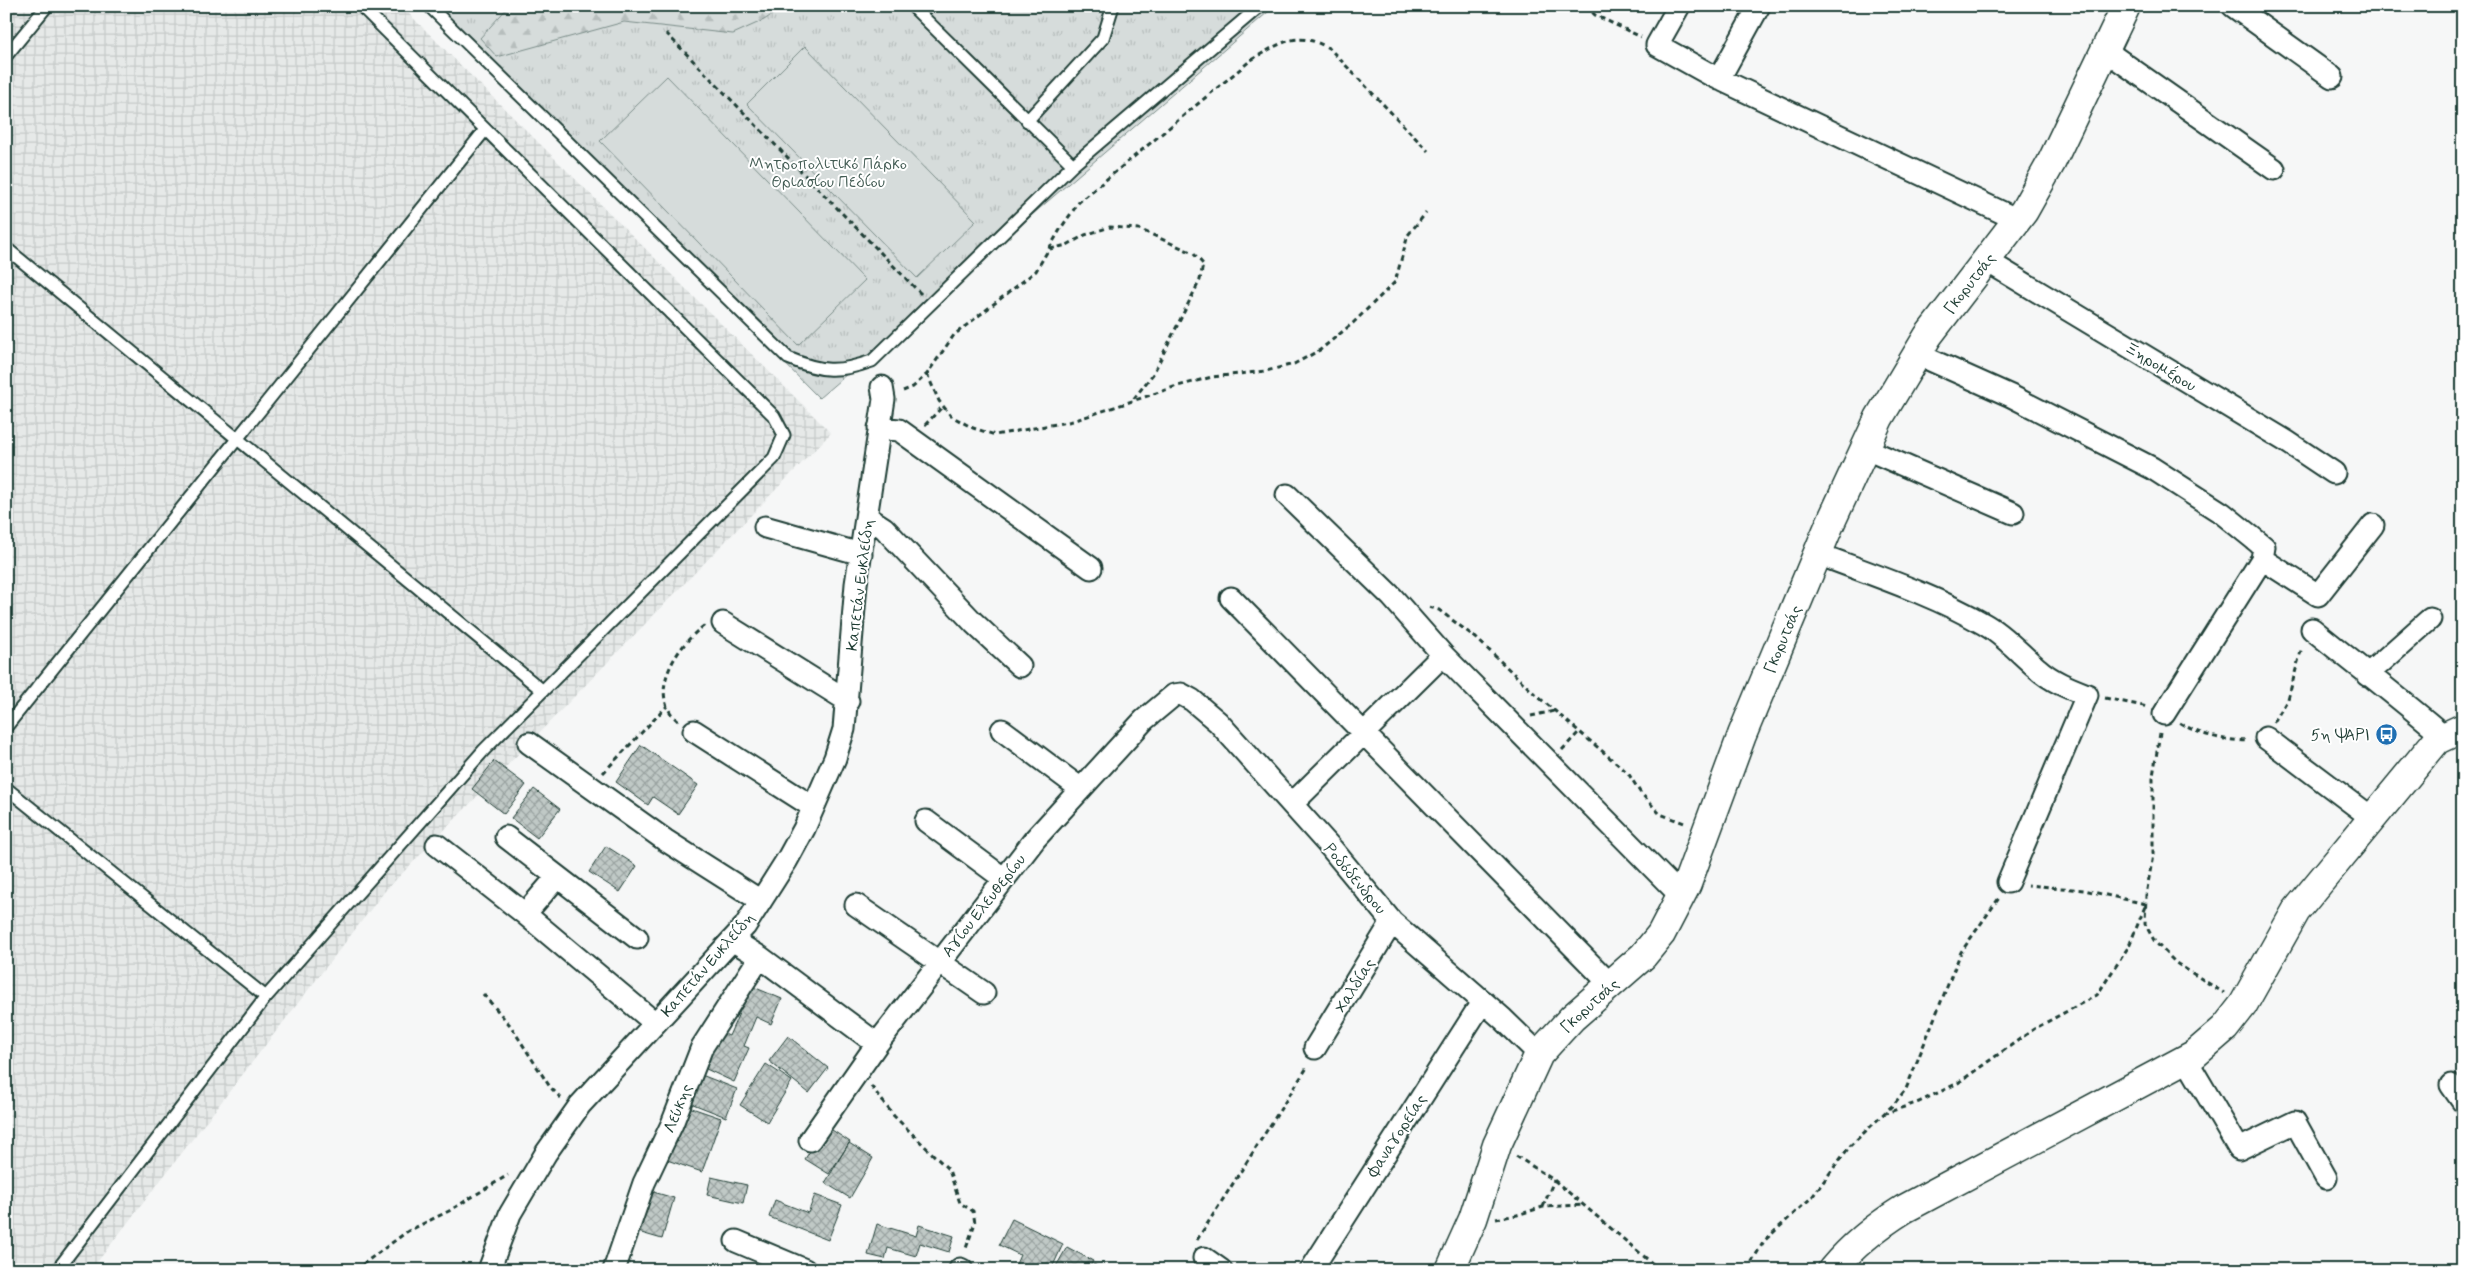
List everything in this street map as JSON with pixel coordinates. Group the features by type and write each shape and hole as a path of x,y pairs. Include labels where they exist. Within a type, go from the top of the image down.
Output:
{"street":[{"path":"1679,6 1657,45 1719,79 2018,220"},
{"path":"1719,79 1759,6"},
{"name":"Γκορυτσάς","path":"1450,1270 1473,1219 1497,1146 1539,1054 1572,1018 1643,956 1661,934 1681,896 1742,735 1818,554 1879,418 1928,336 2018,220 2051,162 2126,6"},
{"path":"2233,6 2332,77"},
{"path":"2106,51 2274,169"},
{"name":"Ξηρομέρου","path":"1986,261 2286,441 2334,473"},
{"path":"1917,354 2011,396 2152,468 2222,513 2264,548 2262,559 2164,714"},
{"name":"Καπετάν Ευκλείδη","path":"489,1270 496,1247 523,1190 575,1113 745,926 787,860 813,806 842,736 848,700 856,593 883,393"},
{"path":"879,428 900,430 1091,568"},
{"path":"1864,448 2013,513"},
{"path":"1287,495 1392,596 1443,655 1681,896"},
{"path":"867,518 884,528 974,623 1020,666"},
{"path":"2262,559 2318,595 2373,525"},
{"path":"764,528 861,554"},
{"path":"1818,554 1958,610 1986,625 2012,645 2038,669 2059,683 2087,695 2008,882"},
{"path":"1231,598 1362,734 1611,985"},
{"path":"2367,675 2430,619"},
{"path":"723,623 848,700"},
{"path":"2312,629 2367,675 2404,702 2453,732"},
{"path":"1292,804 1443,655"},
{"name":"Αγίου Ελευθερίου","path":"810,1140 877,1044 1035,838 1144,720 1174,695 1181,694"},
{"name":"Ροδόδενδρου","path":"1181,694 1192,700 1218,722 1292,804 1392,922 1483,1001 1539,1054"},
{"path":"1002,730 1081,789"},
{"path":"694,731 813,806"},
{"path":"1832,1270 1854,1244 1867,1233 1904,1209 2186,1059 2210,1042 2243,1006 2296,911 2437,740 2453,732"},
{"path":"2266,738 2372,818"},
{"path":"528,743 665,840 760,901"},
{"path":"926,821 1003,878"},
{"path":"506,837 637,938"},
{"path":"437,845 525,914 655,1023"},
{"path":"525,914 557,877"},
{"path":"856,905 984,993"},
{"name":"Χαλδίας","path":"1314,1048 1392,922"},
{"path":"732,940 760,957 877,1044"},
{"name":"Λεύκης","path":"614,1270 644,1183 672,1124 702,1047 760,957"},
{"name":"Φαναγορείας","path":"1311,1270 1483,1001"},
{"path":"2186,1059 2239,1149 2295,1122 2326,1178"},
{"path":"736,1241 805,1270"}],"lane":[{"path":"6,56 47,6"},
{"path":"57,1270 266,997 484,750 774,458 784,435 774,416 361,6"},
{"path":"429,6 788,358 811,368 832,371 853,368 872,361 1073,165 1260,6"},
{"path":"912,6 1073,165"},
{"path":"1027,121 1103,38 1113,6"},
{"path":"6,727 485,130"},
{"path":"6,248 543,691"},
{"path":"6,788 266,997"}],"path":[{"path":"1586,6 1595,15 1657,45"},
{"path":"666,33 930,304"},
{"path":"883,393 913,387 927,374 954,335 1036,271 1061,228 1079,202 1250,60 1278,44 1298,37 1316,41 1330,49 1428,151"},
{"path":"927,374 939,401 952,416 973,428 995,435 1073,421 1131,401 1212,377 1266,371 1294,364 1320,350 1353,323 1395,282 1408,235 1426,213"},
{"path":"1050,249 1067,245 1110,227 1139,229 1193,253 1203,264 1200,280 1153,374 1131,401"},
{"path":"1392,596 1439,610 1476,638 1536,695 1628,773 1640,792 1660,814 1678,822 1707,828"},
{"path":"694,731 676,719 667,706 665,689 670,666 691,636 704,626 723,623"},
{"path":"2087,695 2141,705 2164,714 2197,733 2220,739 2247,741 2266,738 2288,699 2303,642 2312,629"},
{"path":"591,787 667,706"},
{"path":"2164,714 2153,776 2153,855 2145,924 2155,942 2176,963 2243,1006"},
{"path":"1747,1270 1764,1240 1812,1197 1850,1146 1906,1089 1961,952 2008,882 2084,890 2146,904"},
{"path":"1883,1114 1919,1102 1958,1083 2034,1029 2097,995 2128,946 2146,904"},
{"path":"483,994 510,1025 550,1087 575,1113"},
{"path":"1213,1264 1195,1250 1195,1243 1304,1074 1314,1048"},
{"path":"859,1070 894,1116 948,1170 960,1203 973,1211 975,1223 961,1269"},
{"path":"1497,1146 1554,1180 1660,1270"},
{"path":"355,1270 408,1231 449,1211 513,1172"},
{"path":"1544,1207 1554,1180"},
{"path":"1473,1219 1495,1219 1544,1207 1584,1205"}],"shaded area":[{"path":"11,6 401,6 831,433 385,891 91,1270 6,1270 6,12"}],"green space":[{"name":"Μητροπολιτικό Πάρκο Θριασίου Πεδίου","path":"432,6 1275,6 819,398"},
{"path":"509,6 785,6 764,20 733,34 624,22 497,57 480,38"},
{"path":"805,46 976,221 917,278 747,104"},
{"path":"667,76 865,280 798,345 600,141"}],"building":[{"path":"641,745 698,785 678,814 653,797 648,805 616,782"},
{"path":"494,761 526,785 504,814 472,789"},
{"path":"534,789 560,809 537,838 511,818"},
{"path":"606,846 637,866 620,892 589,872"},
{"path":"751,986 782,999 771,1024 756,1017 744,1046 749,1048 734,1082 704,1068 720,1032 729,1036"},
{"path":"788,1036 828,1068 809,1093 769,1061"},
{"path":"766,1064 792,1081 767,1122 740,1105"},
{"path":"699,1074 737,1089 726,1117 688,1102"},
{"path":"686,1106 721,1118 702,1172 667,1160"},
{"path":"826,1126 850,1142 829,1174 805,1159"},
{"path":"849,1143 873,1158 850,1198 825,1183"},
{"path":"711,1177 747,1185 743,1203 707,1195"},
{"path":"643,1189 674,1198 662,1239 631,1230"},
{"path":"815,1195 842,1205 828,1240 769,1217 775,1200 808,1213"},
{"path":"1012,1219 1063,1244 1051,1270 1026,1270 1016,1264 1020,1255 999,1245"},
{"path":"877,1224 916,1236 919,1225 954,1236 949,1252 920,1243 916,1256 888,1248 885,1259 868,1255"},
{"path":"1067,1247 1093,1261 1088,1270 1054,1270"},
{"path":"1094,1264 1104,1270 1091,1270"}],"place":[{"name":"5η ΨΑΡΙ","path":"2386,734"}]}
